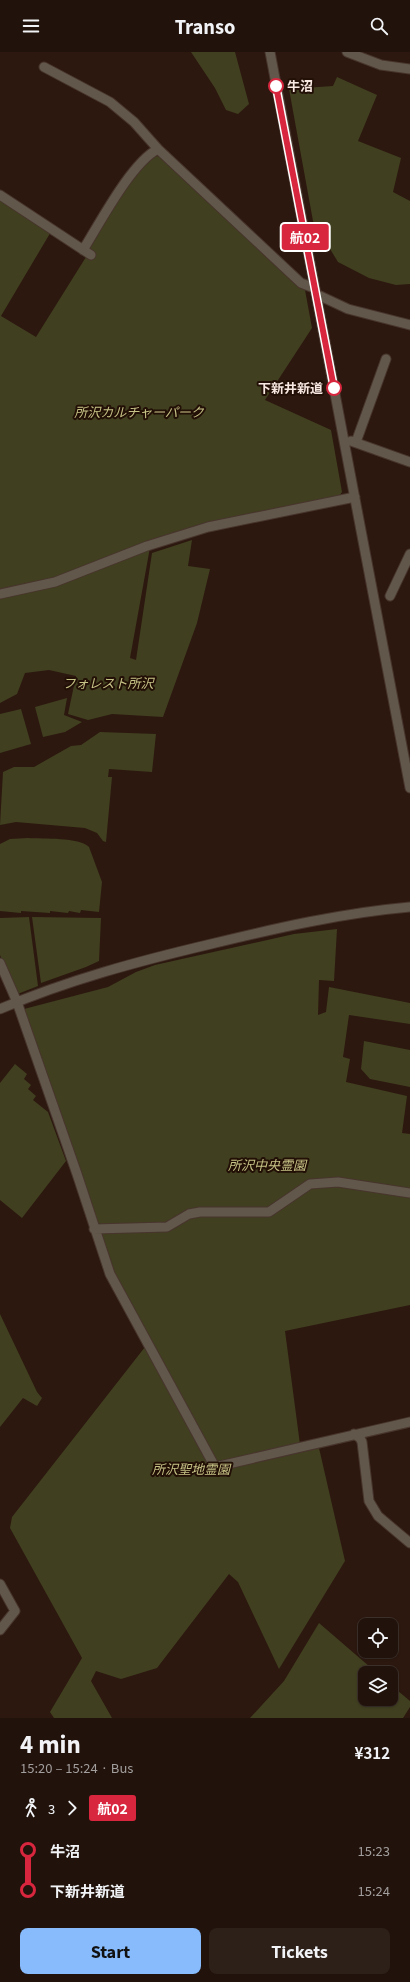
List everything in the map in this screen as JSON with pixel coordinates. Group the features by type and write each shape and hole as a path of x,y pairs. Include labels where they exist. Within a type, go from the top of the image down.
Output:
{"street":[{"path":"270,52 410,788"},
{"path":"347,52 381,65 410,69"},
{"path":"44,67 110,102 134,122 158,149 301,283 348,309 410,325"},
{"path":"0,195 87,252 130,176 153,152 158,149"},
{"path":"356,442 386,359"},
{"path":"344,439 410,462"},
{"path":"0,594 55,582 147,546 208,528 355,497"},
{"path":"390,596 410,554"},
{"path":"0,1009 142,960 300,922 352,913 410,907"},
{"path":"0,963 17,1002 77,1174 94,1229 114,1283 215,1467 410,1422"},
{"path":"94,1229 167,1228 189,1214 200,1212 269,1212 310,1184 338,1182 410,1193"},
{"path":"354,1434 360,1438 362,1442 369,1501 378,1516 410,1544"},
{"path":"0,1584 15,1611 0,1630"}],"green space":[{"path":"191,52 235,52 249,104 238,114 226,110 215,88"},
{"path":"337,77 377,95 358,141 401,158 393,192 410,201 410,284 396,285 369,278 338,262 313,221 289,89 333,86"},
{"name":"所沢カルチャーパーク","path":"157,156 162,157 305,290 312,328 265,400 331,430 342,492 340,495 210,523 151,542 130,658 136,660 152,553 192,540 188,566 210,569 197,623 163,717 112,714 88,720 68,714 76,676 49,670 25,673 17,694 0,703 0,195 52,230 1,316 36,337 86,257 86,249 119,197 140,170 149,161"},
{"name":"フォレスト所沢","path":"67,698 64,715 82,722 65,732 43,737 35,707"},
{"path":"21,709 31,744 0,753 0,714"},
{"path":"100,732 156,734 152,772 109,769 108,777 112,777 106,842 103,841 97,833 85,828 16,822 0,825 3,772 14,767 34,767 71,746 81,745"},
{"path":"28,838 69,840 89,847 102,882 99,912 81,910 80,913 69,911 68,913 50,911 50,913 21,911 21,913 0,911 0,844 10,839"},
{"path":"29,917 38,986 15,995 0,955 0,918"},
{"path":"32,917 101,918 99,961 41,983"},
{"name":"所沢聖地霊園","path":"337,929 334,981 319,980 318,1015 326,1012 329,987 410,1003 410,1024 349,1015 343,1057 350,1059 346,1082 407,1096 402,1133 410,1134 410,1305 285,1331 301,1452 319,1448 345,1561 279,1669 238,1582 229,1574 157,1668 121,1679 96,1671 91,1681 112,1718 54,1718 50,1712 82,1658 10,1528 12,1517 145,1347 115,1282 79,1169 24,1009 108,987 136,972 155,965 294,934"},
{"path":"364,1041 410,1050 410,1087 370,1079 361,1069"},
{"path":"15,1064 27,1074 24,1079 31,1085 28,1089 36,1096 33,1100 48,1112 66,1161 22,1218 0,1200 0,1083"},
{"path":"0,1314 37,1392 42,1398 37,1406 23,1398 0,1427"},
{"path":"319,1623 369,1666 358,1666 358,1706 398,1706 398,1691 410,1701 410,1707 403,1718 250,1718 284,1681"}],"bus line":[{"name":"航02","path":"276,86 334,388"}],"place":[{"name":"牛沼","path":"276,86"},
{"name":"下新井新道","path":"334,388"}],"park label":[{"name":"所沢中央霊園","path":"267,1165"}]}
